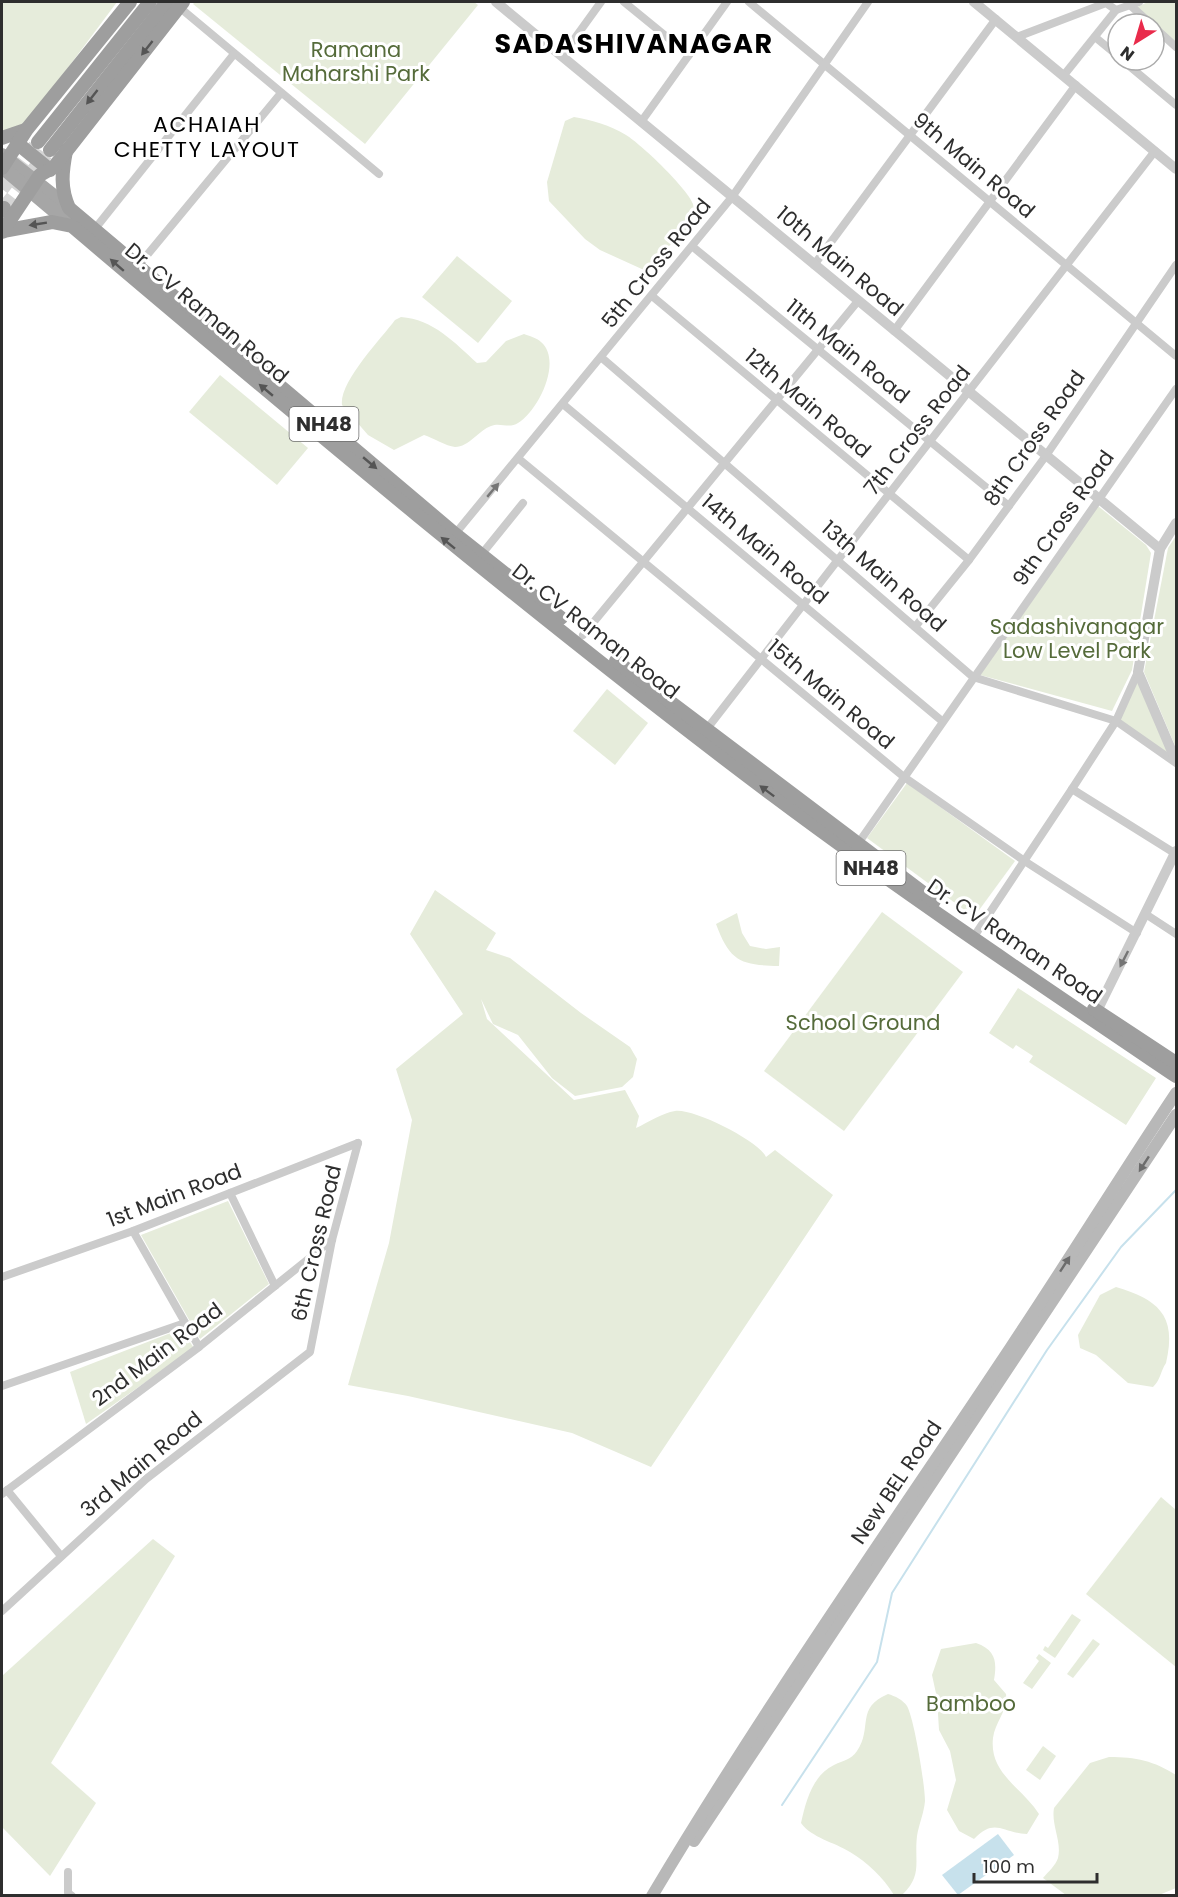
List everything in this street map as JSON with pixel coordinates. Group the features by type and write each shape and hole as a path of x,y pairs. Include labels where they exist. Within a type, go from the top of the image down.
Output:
{"highway":[{"path":"3,163 27,129 130,2"},
{"path":"150,2 44,146 176,3"},
{"path":"2,232 31,184 50,170 66,151 176,3"},
{"path":"2,138 13,136 27,129"},
{"path":"17,143 50,170"},
{"path":"66,151 62,174 62,194 69,208"},
{"name":"Dr. CV Raman Road","path":"69,208 455,534 583,635 857,845 977,932 1099,1007 1176,1063"},
{"path":"2,232 52,222 72,226"},
{"name":"Dr. CV Raman Road","path":"72,226 423,522 732,764 937,914 1176,1076"}],"main road":[{"path":"3,163 31,184"},
{"name":"Dr. CV Raman Road","path":"31,184 69,208"},
{"name":"Dr. CV Raman Road","path":"31,184 72,226"},
{"name":"New BEL Road","path":"652,1896 696,1822 1012,1346 1176,1093"},
{"name":"New BEL Road","path":"660,1896 880,1559 1176,1115"}],"street":[{"name":"10th Main Road","path":"496,2 1045,457 1160,549"},
{"path":"562,56 601,2"},
{"path":"624,2 689,55"},
{"path":"641,122 727,2"},
{"name":"9th Main Road","path":"749,2 1176,356"},
{"name":"5th Cross Road","path":"455,534 564,405 732,197 868,2"},
{"path":"974,2 1176,169"},
{"path":"176,3 280,93 379,174"},
{"path":"1017,37 1106,3 1116,10"},
{"path":"1064,75 1116,10 1134,3"},
{"path":"814,265 996,20"},
{"path":"1095,37 1106,46"},
{"path":"94,230 234,54"},
{"path":"1136,72 1176,105"},
{"path":"894,331 1076,85"},
{"path":"138,266 280,93"},
{"name":"7th Cross Road","path":"706,730 1155,151"},
{"name":"11th Main Road","path":"693,247 1009,506"},
{"name":"8th Cross Road","path":"915,627 969,560 1045,457 1176,265"},
{"name":"12th Main Road","path":"652,296 969,560"},
{"path":"583,635 723,462 858,301"},
{"name":"13th Main Road","path":"602,358 973,677 1116,721 1176,762"},
{"name":"9th Cross Road","path":"857,845 1176,389"},
{"name":"14th Main Road","path":"564,405 942,721"},
{"name":"15th Main Road","path":"519,459 904,777 1026,862 1137,933"},
{"path":"481,555 523,503"},
{"path":"977,932 1026,862 1116,721 1138,672 1160,549 1176,523"},
{"path":"1138,672 1176,762"},
{"path":"1072,789 1176,853 1173,869 1099,1007"},
{"path":"1147,915 1176,934"},
{"name":"1st Main Road","path":"2,1277 133,1231 358,1143"},
{"name":"6th Cross Road","path":"310,1352 332,1240 358,1143"},
{"path":"230,1193 275,1286"},
{"path":"133,1231 199,1347"},
{"name":"2nd Main Road","path":"3,1493 199,1347 332,1240"},
{"path":"2,1386 185,1323"},
{"name":"3rd Main Road","path":"2,1611 146,1479 310,1352"},
{"path":"3,1493 61,1556"},
{"path":"69,1872 68,1893 72,1896"}],"green space":[{"path":"2,2 117,2 26,124 2,131"},
{"name":"Ramana Maharshi Park","path":"195,2 474,2 478,5 365,144 193,4"},
{"path":"1148,2 1176,2 1176,43 1166,34 1166,12 1142,12 1137,7"},
{"path":"574,117 594,121 620,131 633,140 674,178 693,204 694,215 690,226 644,270 600,250 585,239 549,201 547,182 565,121"},
{"path":"457,256 512,301 478,343 422,297"},
{"path":"401,317 423,322 443,333 477,363 486,362 506,341 524,334 535,338 547,350 550,361 549,373 540,397 526,417 518,423 491,426 460,446 451,446 424,435 394,450 368,435 342,405 347,385 362,361 395,320"},
{"path":"220,375 308,448 277,485 189,412"},
{"name":"Sadashivanagar Low Level Park","path":"1098,506 1146,545 1151,553 1132,670 1112,711 980,675"},
{"path":"1176,536 1176,748 1144,672 1168,548"},
{"path":"1138,672 1176,761 1116,721"},
{"path":"607,689 648,723 615,765 573,731"},
{"path":"907,783 1015,861 974,917 867,838"},
{"path":"435,890 496,933 486,950 510,958 581,1013 630,1047 637,1059 633,1077 622,1087 575,1096 552,1078 518,1035 493,1024 481,999 487,1019 574,1100 625,1090 639,1116 636,1128 675,1111 684,1111 710,1120 739,1135 761,1150 766,1157 775,1150 833,1195 651,1467 572,1433 408,1396 348,1385 389,1243 412,1120 396,1069 463,1014 410,934"},
{"name":"School Ground","path":"882,912 963,972 844,1131 764,1071"},
{"path":"737,913 742,933 750,946 766,949 780,947 779,966 746,962 732,954 716,924"},
{"path":"1018,988 1156,1078 1126,1125 1029,1062 1033,1056 1016,1045 1013,1049 989,1033"},
{"path":"228,1201 269,1284 200,1339 141,1235"},
{"path":"1116,1287 1153,1303 1166,1321 1169,1346 1166,1363 1153,1387 1128,1383 1096,1355 1080,1348 1078,1335 1100,1295"},
{"path":"181,1329 194,1348 86,1424 70,1372"},
{"path":"1161,1497 1176,1510 1176,1667 1086,1594"},
{"path":"153,1539 175,1556 51,1763 96,1803 50,1876 2,1827 2,1676"},
{"path":"1072,1614 1081,1620 1055,1658 1043,1650 1045,1646 1048,1648"},
{"path":"1093,1639 1100,1644 1073,1678 1067,1674"},
{"name":"Bamboo","path":"976,1643 988,1649 994,1657 994,1680 1006,1694 1005,1706 993,1738 996,1761 1001,1771 1039,1814 1027,1834 993,1827 981,1832 974,1839 959,1831 947,1810 956,1780 950,1751 939,1730 937,1698 932,1675 941,1649"},
{"path":"1039,1654 1051,1663 1032,1689 1023,1683 1039,1661 1036,1658"},
{"path":"888,1694 903,1702 910,1713 925,1793 917,1836 915,1874 909,1888 902,1895 894,1895 880,1876 857,1856 817,1836 801,1823 815,1782 826,1770 855,1754 862,1743 871,1706"},
{"path":"1043,1746 1056,1756 1040,1780 1026,1770"},
{"path":"1109,1757 1144,1761 1160,1766 1176,1775 1176,1888 1159,1895 1066,1895 1043,1878 1054,1866 1059,1852 1054,1808 1090,1763"}],"water":[{"path":"998,1834 1014,1855 958,1895 942,1875"}],"waterway":[{"path":"782,1805 877,1662 892,1593 1047,1350 1121,1247 1176,1190"}],"tunnel":[{"path":"2,189 35,146"},
{"path":"4,208 46,154"}],"district":[{"name":"SADASHIVANAGAR","path":"634,43"},
{"name":"ACHAIAH CHETTY LAYOUT","path":"207,136"}]}
